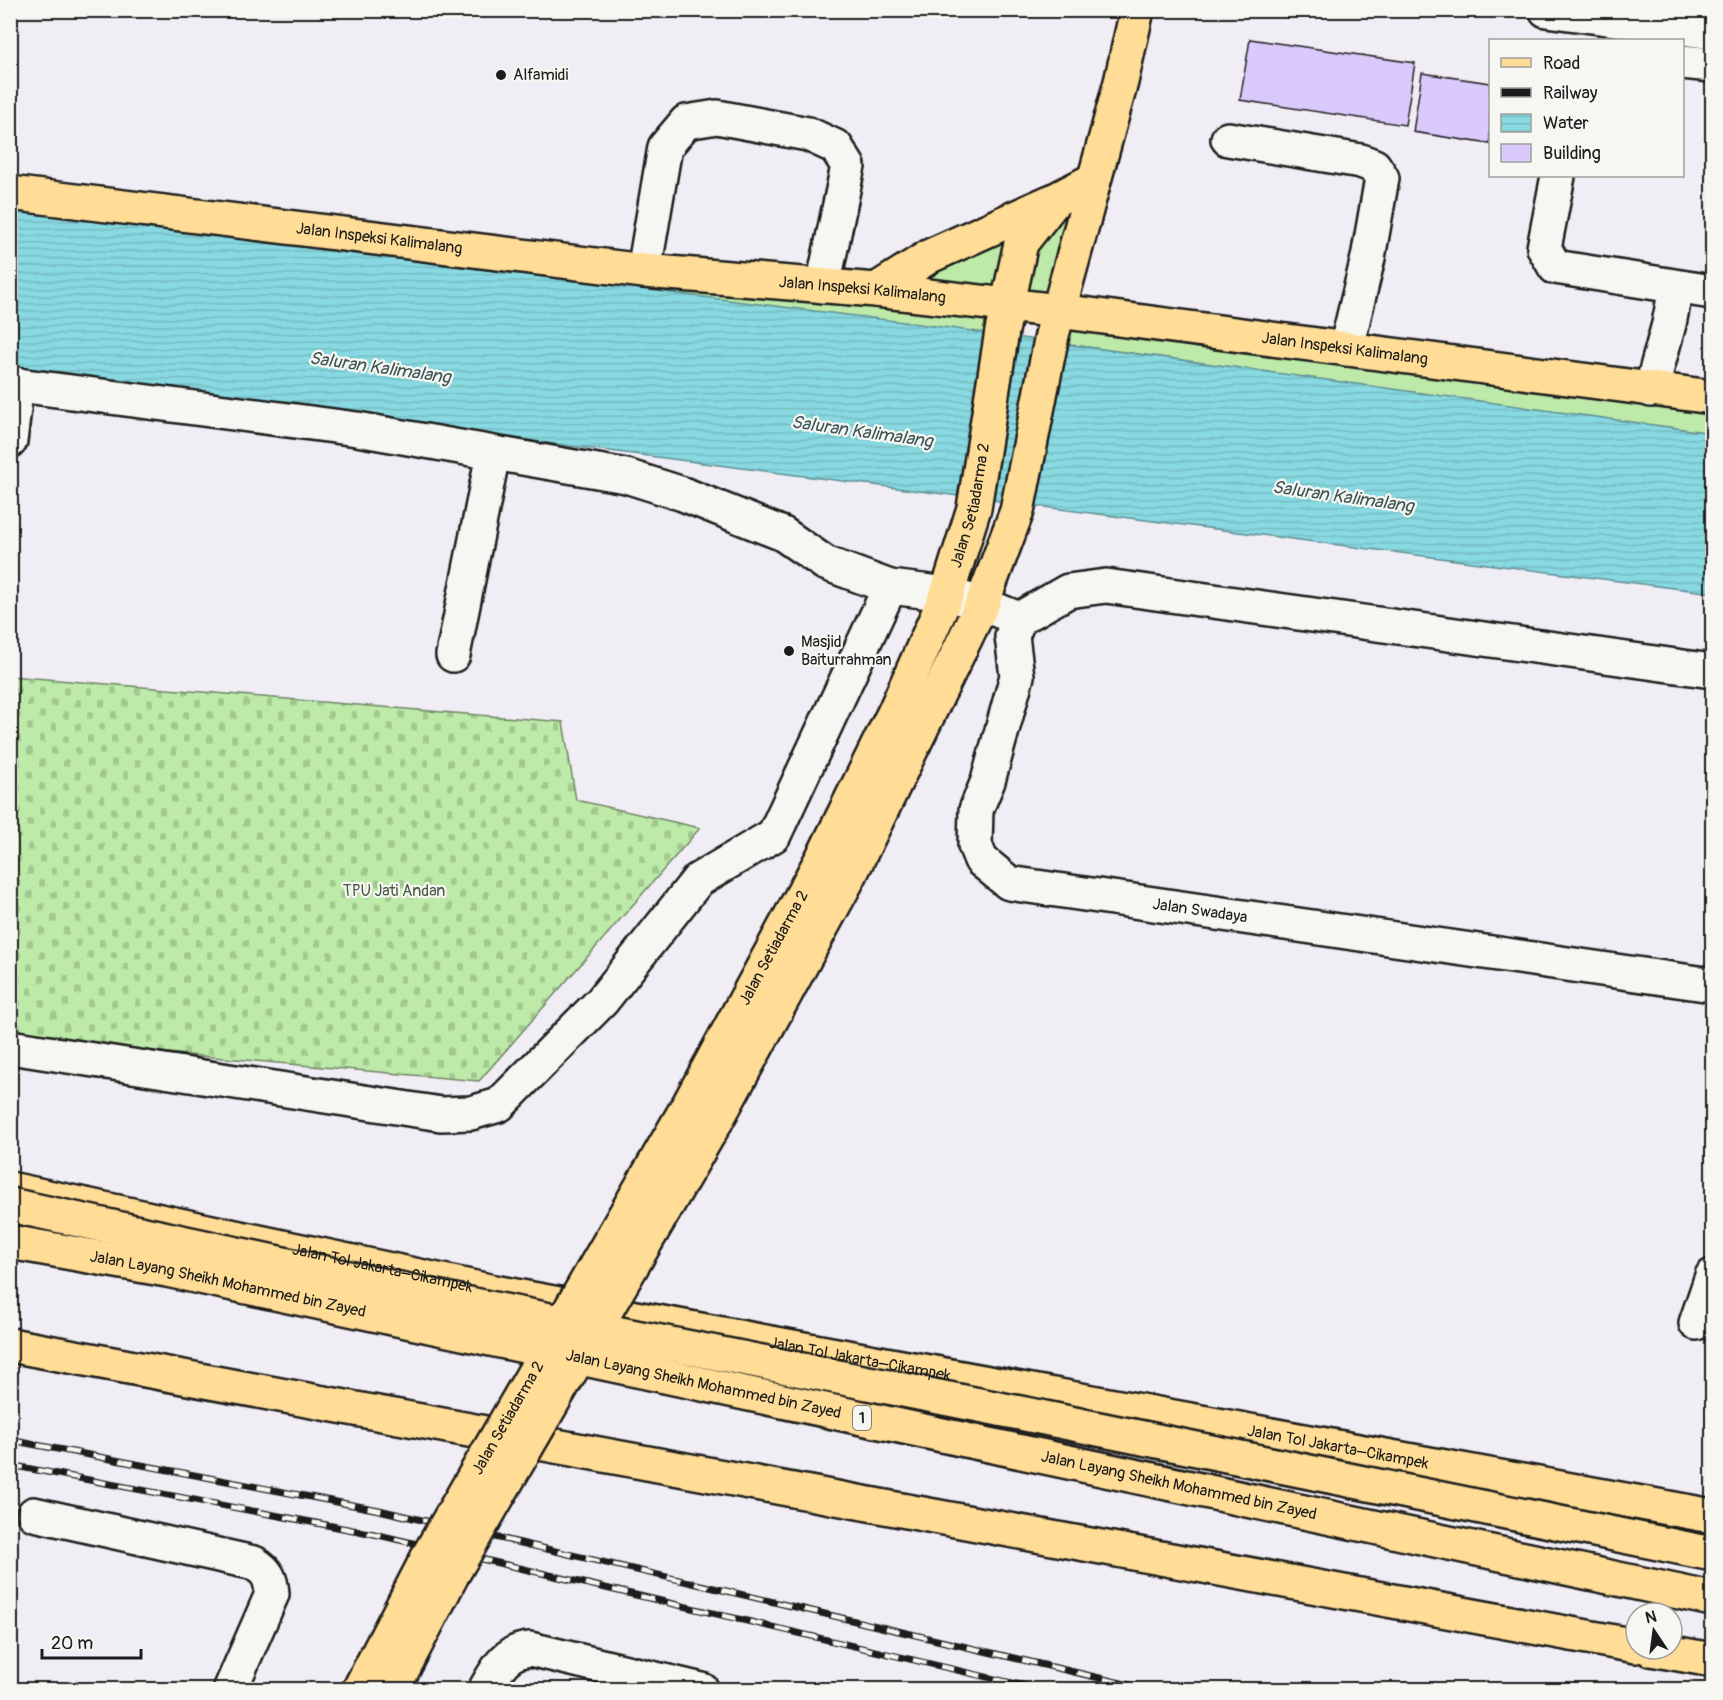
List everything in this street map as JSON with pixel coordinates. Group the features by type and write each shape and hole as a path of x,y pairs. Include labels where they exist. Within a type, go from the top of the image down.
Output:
{"main road":[{"name":"Jalan Setiadarma 2","path":"359,1689 441,1564 702,1114 849,877 982,604 1017,511 1055,323 1121,82 1137,10"},
{"name":"Jalan Setiadarma 2","path":"702,1114 894,711 947,594 974,508 1005,319 1021,243 1055,200 1093,180"},
{"name":"Jalan Inspeksi Kalimalang","path":"10,193 644,271 876,290 1005,319 1346,349 1713,397"},
{"path":"876,290 930,256 1055,200"},
{"name":"Jalan Tol Jakarta–Cikampek","path":"10,1189 494,1292 1713,1515"},
{"name":"Jalan Layang Sheikh Mohammed bin Zayed","path":"10,1205 469,1304 1713,1554"},
{"name":"Jalan Layang Sheikh Mohammed bin Zayed","path":"10,1242 178,1273 1713,1599"},
{"path":"10,1345 1624,1644"},
{"name":"Jalan Setiadarma 2","path":"392,1689 441,1564"},
{"path":"1684,1655 1713,1660"}],"street":[{"path":"1546,10 1713,32"},
{"path":"1684,62 1713,65"},
{"path":"644,271 665,147 687,122 717,117 808,134 836,147 848,166 823,286"},
{"path":"1228,139 1361,161 1374,166 1382,178 1368,258 1346,349"},
{"path":"1558,177 1544,248 1555,267 1676,288 1713,292"},
{"path":"1651,390 1676,288"},
{"path":"10,441 14,384 357,429 626,476 683,494 783,534 825,563 890,587 947,594 982,604 1018,619 1068,591 1106,586 1713,670"},
{"path":"453,656 493,454"},
{"path":"10,1047 441,1114 471,1113 499,1105 602,1000 698,880 774,835 890,587"},
{"name":"Jalan Swadaya","path":"1018,619 1012,636 1017,676 988,781 976,810 975,844 981,860 1009,884 1713,985"},
{"path":"1696,1323 1713,1276"},
{"path":"34,1514 254,1563 264,1569 271,1579 272,1594 230,1689"},
{"path":"485,1689 504,1660 516,1650 530,1649 702,1689"}],"green space":[{"path":"1093,180 1059,311 1712,397 1712,435 1050,342 1059,312 1008,306 1002,336 11,210 11,193 876,290"},
{"name":"TPU Jati Andan","path":"10,676 563,722 576,800 700,828 479,1081 11,1039"}],"water":[{"name":"Saluran Kalimalang","path":"11,210 935,326 1712,433 1712,593 11,374"}],"building":[{"path":"1250,39 1415,63 1405,125 1240,100"},
{"path":"1422,73 1489,83 1489,144 1413,132"}],"railway":[{"path":"10,1440 379,1510 1151,1690"},
{"path":"10,1465 374,1534 1042,1690"}],"place":[{"name":"Alfamidi","path":"501,75"},
{"name":"Masjid Baiturrahman","path":"789,651"}]}
